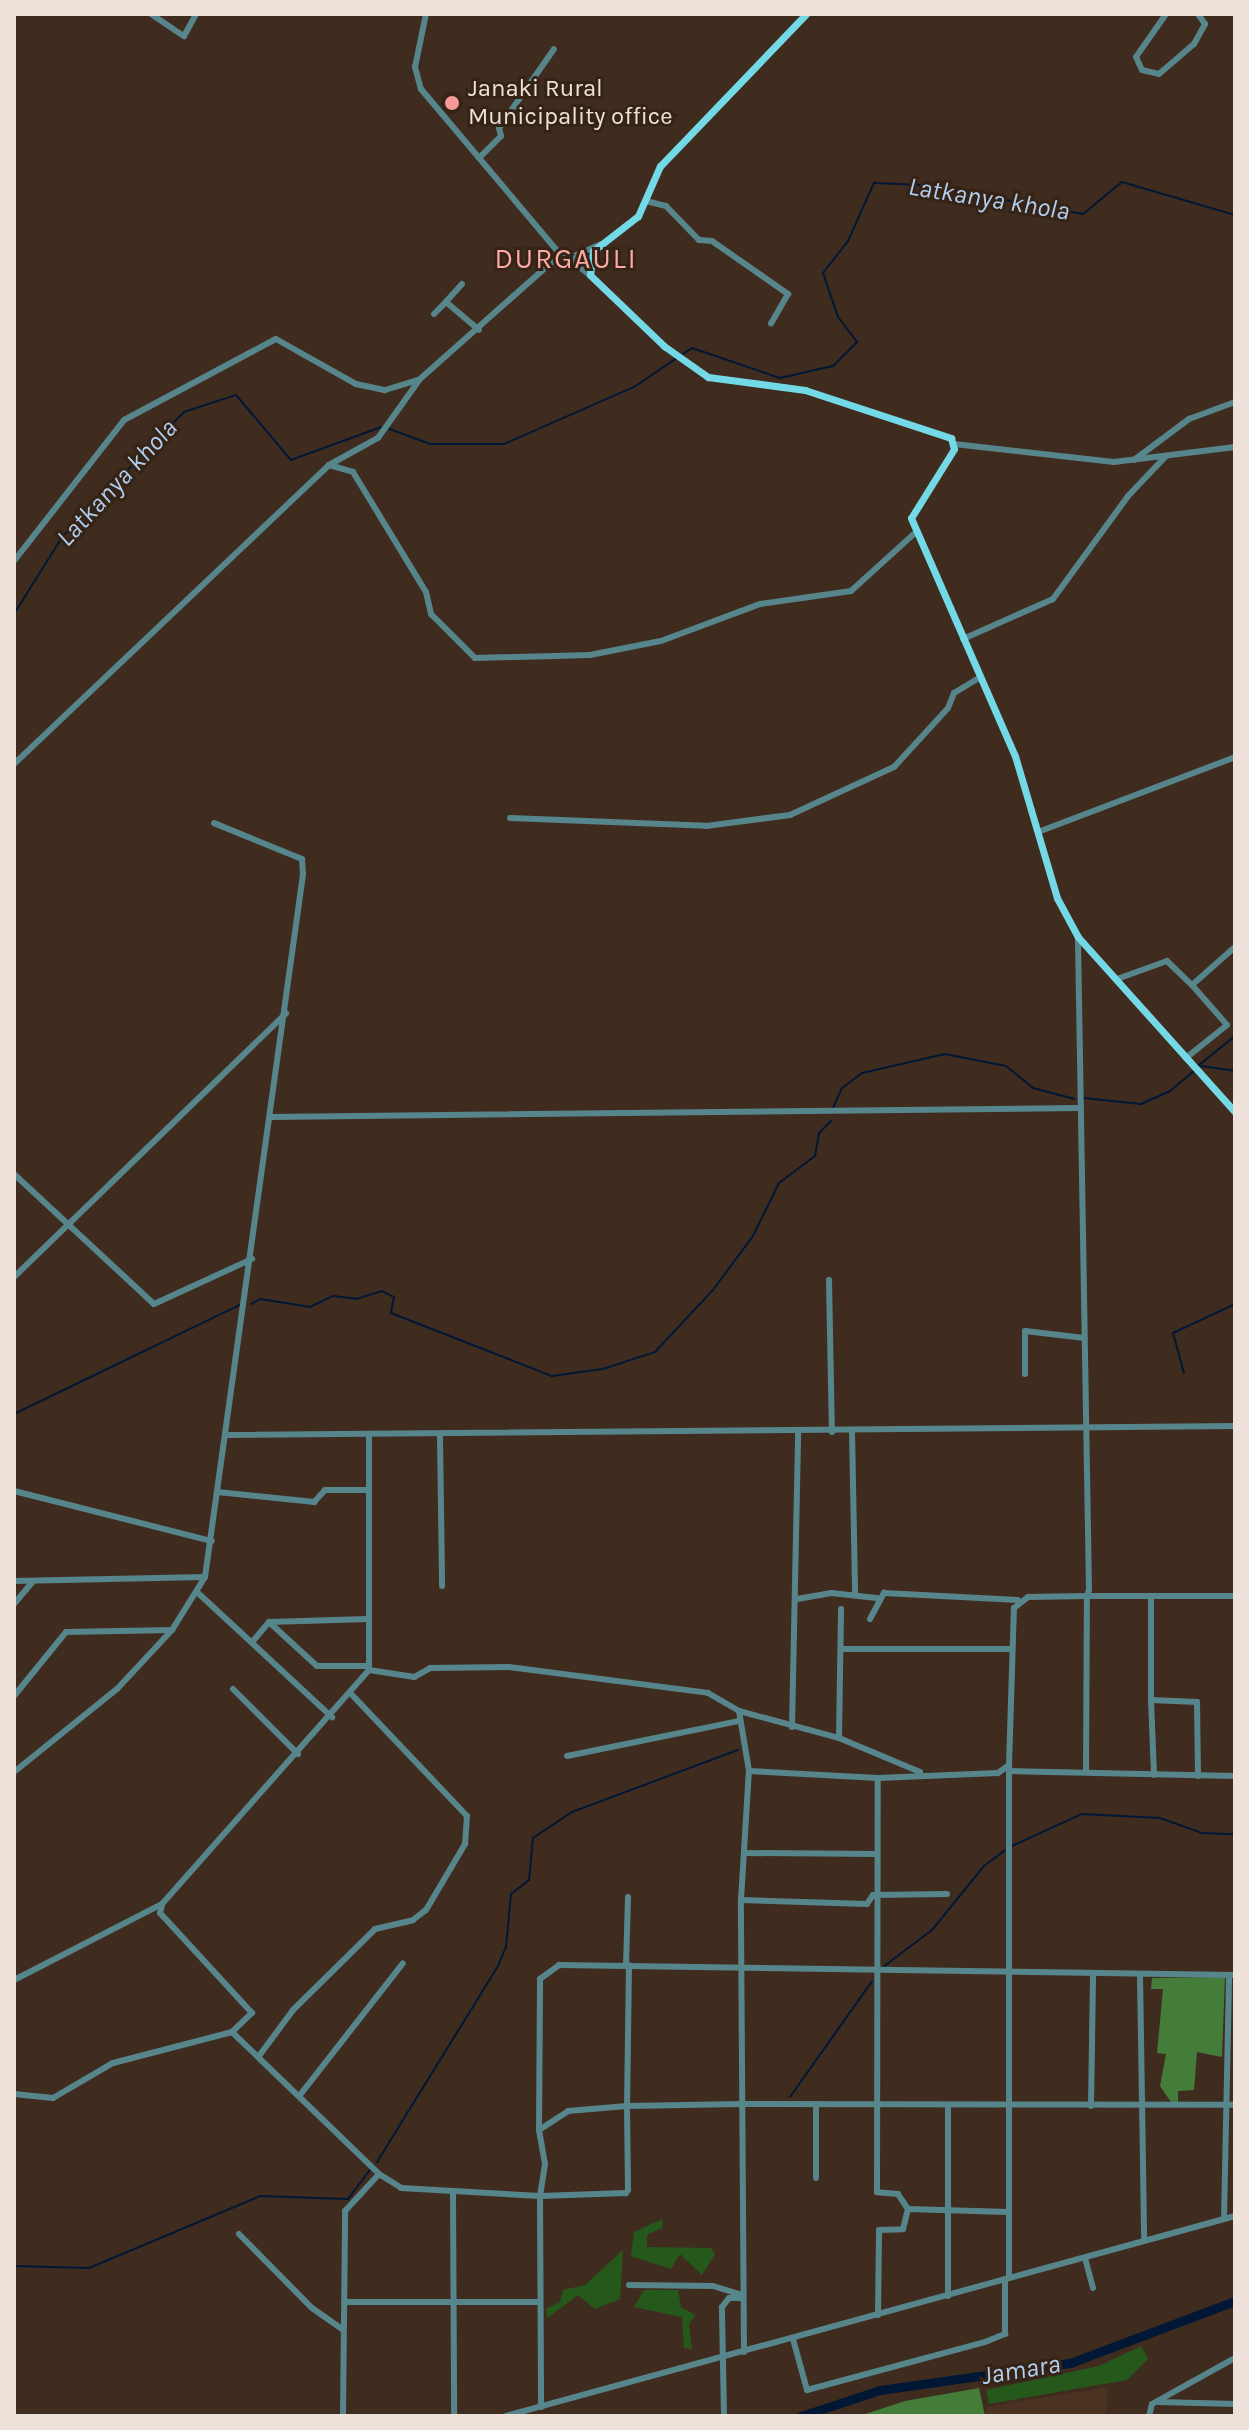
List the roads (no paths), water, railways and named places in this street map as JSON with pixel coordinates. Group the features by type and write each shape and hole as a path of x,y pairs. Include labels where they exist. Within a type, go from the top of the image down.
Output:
{"main road":[{"path":"806,14 660,166 638,216 601,244 588,263 590,275 664,346 697,371 720,382 805,390 946,433 954,444 918,499 911,518 981,677 1038,832 1057,898 1078,937 1235,1112"}],"street":[{"path":"151,14 184,36 196,14"},
{"path":"426,14 415,67 421,89 517,208 566,257 590,275"},
{"path":"1166,14 1136,57 1142,70 1159,74 1194,44 1205,24 1198,14"},
{"path":"479,158 501,136 499,128 554,49"},
{"path":"646,201 666,206 699,240 712,241 788,294 771,324"},
{"path":"14,764 329,465 378,438 420,379 479,330 552,262 601,244"},
{"path":"434,314 462,284"},
{"path":"446,302 479,330"},
{"path":"14,561 124,420 276,339 356,384 385,390 420,379"},
{"path":"1134,460 1189,419 1235,402"},
{"path":"954,444 1134,460 1235,447"},
{"path":"963,639 1053,599 1128,496 1165,457"},
{"path":"329,465 353,472 426,592 431,614 475,658 590,655 661,641 760,604 851,591 916,532"},
{"path":"510,818 706,826 790,815 894,767 930,730 960,687 981,677"},
{"path":"1038,832 1235,757"},
{"path":"14,1772 117,1689 172,1630 198,1593 205,1577 286,1013 302,859 214,823"},
{"path":"1078,937 1078,1108 1088,1427 1086,1772"},
{"path":"1192,985 1235,947"},
{"path":"1117,979 1167,961 1227,1025 1186,1058"},
{"path":"14,1277 286,1013"},
{"path":"271,1117 1078,1108"},
{"path":"14,1174 154,1304 252,1259"},
{"path":"829,1280 832,1432"},
{"path":"1025,1374 1025,1331 1085,1338"},
{"path":"226,1435 440,1437 1235,1426"},
{"path":"852,1431 855,1594"},
{"path":"792,1727 798,1432"},
{"path":"14,1980 162,1904 352,1695 368,1668 369,1437"},
{"path":"440,1437 442,1586"},
{"path":"217,1492 314,1502 325,1490 369,1490"},
{"path":"14,1491 212,1541"},
{"path":"14,1581 205,1577"},
{"path":"14,1604 33,1581"},
{"path":"198,1593 332,1717"},
{"path":"797,1599 855,1594 877,1598 1018,1600 1087,1596 1235,1596"},
{"path":"1151,1597 1154,1775"},
{"path":"870,1619 877,1598"},
{"path":"793,2339 807,2390 1005,2334 1011,1649 1018,1600"},
{"path":"839,1738 841,1609"},
{"path":"253,1641 269,1622 368,1619"},
{"path":"269,1622 317,1666 368,1668 414,1677 430,1668 509,1667 708,1693 739,1711 839,1738 920,1772"},
{"path":"14,1696 66,1632 172,1630"},
{"path":"842,1649 1011,1649"},
{"path":"233,1689 298,1754"},
{"path":"259,2056 293,2010 375,1929 413,1920 426,1910 465,1844 467,1816 352,1695"},
{"path":"1151,1700 1197,1702 1198,1776"},
{"path":"739,1711 749,1771 741,1900 744,2352"},
{"path":"567,1756 739,1721"},
{"path":"749,1771 878,1778 920,1772 998,1773 1010,1768 1235,1776"},
{"path":"878,1778 873,1895 879,2107 877,2192 898,2194 908,2209 903,2229 877,2232 878,2315"},
{"path":"745,1853 876,1854"},
{"path":"873,1895 947,1894"},
{"path":"741,1900 867,1904 873,1895"},
{"path":"232,2032 379,2174 401,2188 540,2196 626,2193 628,1897"},
{"path":"14,2094 53,2098 113,2063 232,2032 252,2013 160,1913 162,1904"},
{"path":"300,2095 403,1963"},
{"path":"541,2407 540,2196 545,2164 539,2130 540,1979 559,1965 1232,1976 1231,2105 1224,2219"},
{"path":"1091,2106 1093,1974"},
{"path":"1140,1974 1144,2240"},
{"path":"539,2130 568,2111 627,2106 741,2104 879,2107 1009,2103 1140,2109 1231,2105"},
{"path":"948,2105 948,2296"},
{"path":"816,2107 816,2178"},
{"path":"343,2416 345,2211 379,2174"},
{"path":"453,2193 454,2416"},
{"path":"908,2209 1008,2212"},
{"path":"506,2416 1235,2216"},
{"path":"239,2234 312,2308 342,2329"},
{"path":"1085,2258 1093,2288"},
{"path":"629,2285 713,2286 742,2296"},
{"path":"724,2416 721,2357 724,2301 742,2296"},
{"path":"344,2302 540,2302"},
{"path":"1149,2416 1157,2401 1235,2358"},
{"path":"1157,2401 1235,2404"}],"waterway":[{"name":"Latkanya khola","path":"683,354 692,348 780,378 833,366 857,342 838,317 823,273 848,241 874,183 922,185 1083,214 1122,182 1235,215"},
{"name":"Latkanya khola","path":"387,428 430,444 504,444 634,387 677,358"},
{"name":"Latkanya khola","path":"14,614 63,536 184,412 236,395 291,460 381,427"},
{"path":"1199,1065 1235,1036"},
{"path":"833,1108 842,1088 862,1073 945,1054 1006,1066 1033,1088 1075,1099"},
{"path":"1201,1066 1235,1071"},
{"path":"1084,1098 1141,1104 1170,1091 1195,1070"},
{"path":"251,1304 260,1299 310,1307 333,1296 356,1299 382,1291 394,1297 391,1313 552,1376 603,1369 655,1352 713,1290 753,1236 779,1183 815,1156 819,1133 832,1120"},
{"path":"14,1414 242,1304"},
{"path":"1184,1373 1173,1333 1235,1304"},
{"path":"377,2162 497,1968 506,1947 511,1894 529,1880 533,1838 572,1812 738,1750"},
{"path":"1012,1846 1082,1814 1160,1818 1202,1833 1235,1834"},
{"path":"883,1967 932,1930 984,1866 1005,1850"},
{"path":"790,2097 872,1981"},
{"path":"14,2266 89,2268 260,2196 348,2199 370,2170"},
{"name":"Jamara","path":"801,2416 880,2390 1070,2363 1235,2301"}],"place":[{"name":"Janaki Rural Municipality office","path":"452,103"}],"district":[{"name":"DURGAULI","path":"566,259"}]}
